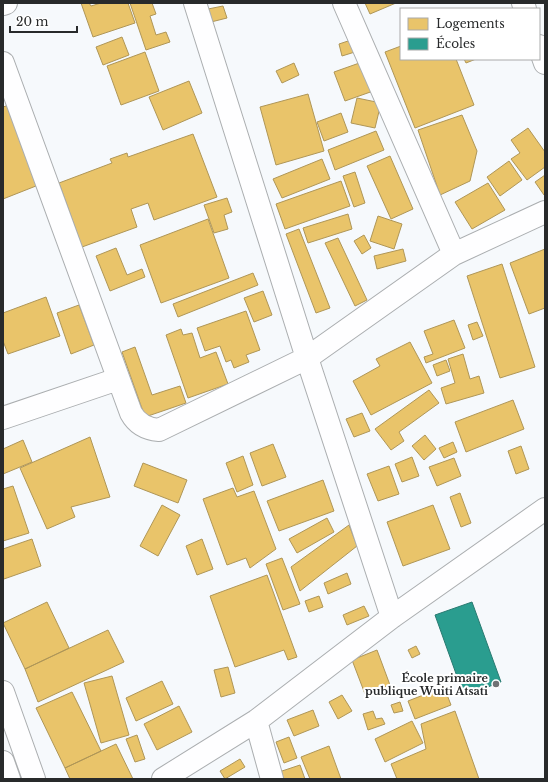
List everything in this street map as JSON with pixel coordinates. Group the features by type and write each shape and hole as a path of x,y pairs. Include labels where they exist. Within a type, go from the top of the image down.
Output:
{"street":[{"path":"195,3 307,358 392,618"},
{"path":"344,3 454,254"},
{"path":"540,49 545,62"},
{"path":"3,63 131,413 135,421 150,429 159,430 307,358 454,254 545,212"},
{"path":"3,418 118,379"},
{"path":"163,779 256,721 392,618 545,509"},
{"path":"3,692 34,779"},
{"path":"256,721 272,779"},
{"path":"3,762 9,779"}],"building: Logements":[{"path":"81,3 89,3 91,6 101,3 128,3 135,23 93,37"},
{"path":"130,3 152,3 156,14 150,16 156,35 166,32 170,42 146,50"},
{"path":"365,3 396,3 370,14"},
{"path":"223,6 227,18 211,22 208,9"},
{"path":"122,37 129,55 103,65 96,47"},
{"path":"354,39 358,51 342,56 339,44"},
{"path":"400,46 400,60 456,60 474,105 415,128 385,52"},
{"path":"145,52 159,91 121,105 107,66"},
{"path":"464,60 474,60 466,63"},
{"path":"365,61 376,90 345,101 334,72"},
{"path":"294,63 299,75 282,83 276,71"},
{"path":"189,81 202,113 163,130 149,97"},
{"path":"308,94 324,151 276,165 260,107"},
{"path":"357,98 381,103 375,128 351,123"},
{"path":"9,105 41,184 3,199 3,107"},
{"path":"341,113 348,132 324,141 317,122"},
{"path":"462,115 477,151 470,181 440,195 418,130"},
{"path":"528,128 545,152 545,167 527,180 511,159 520,153 511,140"},
{"path":"376,131 384,150 335,170 328,150"},
{"path":"193,134 217,197 154,220 148,203 131,209 137,227 82,247 59,183 112,163 110,159 127,153 128,157"},
{"path":"390,156 413,209 391,219 367,166"},
{"path":"322,159 330,179 282,198 273,179"},
{"path":"509,161 522,180 500,196 487,177"},
{"path":"355,172 365,203 354,207 343,176"},
{"path":"545,175 545,194 544,195 535,182"},
{"path":"341,181 350,206 285,229 276,204"},
{"path":"488,183 505,210 472,229 455,202"},
{"path":"227,198 232,212 224,215 228,229 214,233 204,205"},
{"path":"348,214 352,229 308,243 303,228"},
{"path":"378,216 402,224 394,249 370,241"},
{"path":"208,219 229,278 161,303 140,245"},
{"path":"299,229 330,308 316,313 286,234"},
{"path":"364,235 371,248 362,254 354,241"},
{"path":"338,238 367,300 355,306 325,243"},
{"path":"116,248 127,275 142,269 145,277 110,291 96,256"},
{"path":"403,249 406,261 377,269 374,256"},
{"path":"545,249 545,308 529,314 510,263"},
{"path":"502,264 535,367 500,378 467,276"},
{"path":"253,273 258,285 178,317 173,304"},
{"path":"263,291 272,315 254,322 244,298"},
{"path":"46,297 60,336 8,354 3,341 3,313"},
{"path":"79,305 94,345 71,354 57,313"},
{"path":"246,311 260,350 246,355 249,362 234,368 231,360 226,362 220,346 205,351 197,328"},
{"path":"454,320 465,348 426,363 424,357 433,354 424,331"},
{"path":"477,322 483,336 473,340 468,325"},
{"path":"181,329 183,335 192,333 200,358 216,352 228,384 188,398 166,335"},
{"path":"410,342 432,383 371,415 353,381 380,366 376,359"},
{"path":"135,347 152,395 180,386 186,403 145,417 122,352"},
{"path":"463,354 470,379 479,376 484,393 446,404 441,388 455,383 448,359"},
{"path":"446,360 450,371 437,376 433,365"},
{"path":"429,390 439,403 399,432 404,441 391,450 375,429"},
{"path":"513,400 524,429 466,452 455,422"},
{"path":"362,413 370,431 354,437 346,419"},
{"path":"425,435 436,449 424,460 412,446"},
{"path":"90,437 110,497 71,507 75,517 47,529 20,468"},
{"path":"23,440 32,462 3,474 3,449"},
{"path":"453,442 457,452 444,458 439,448"},
{"path":"273,444 286,477 262,486 250,453"},
{"path":"521,446 529,469 516,474 508,451"},
{"path":"243,456 253,485 237,492 226,463"},
{"path":"412,457 419,476 402,482 395,464"},
{"path":"454,458 461,476 437,486 429,467"},
{"path":"143,463 187,480 178,503 134,486"},
{"path":"389,466 399,494 378,501 367,474"},
{"path":"323,480 334,511 279,531 267,501"},
{"path":"13,486 29,533 3,541 3,489"},
{"path":"233,488 237,497 254,491 276,549 250,568 246,558 227,565 203,499"},
{"path":"460,493 471,523 461,527 450,497"},
{"path":"162,505 180,515 158,556 140,546"},
{"path":"433,505 450,549 403,566 387,522"},
{"path":"327,518 334,532 297,553 289,539"},
{"path":"349,525 357,546 300,591 291,567"},
{"path":"32,539 41,566 4,579 3,549"},
{"path":"202,539 213,569 197,575 186,546"},
{"path":"282,558 300,604 283,610 266,564"},
{"path":"347,573 351,584 328,594 324,583"},
{"path":"267,575 297,657 288,660 284,650 235,667 210,596"},
{"path":"319,596 323,607 309,612 305,601"},
{"path":"47,602 69,648 25,669 3,623"},
{"path":"364,606 369,616 347,625 343,615"},
{"path":"108,630 124,662 38,702 25,669"},
{"path":"416,646 420,654 412,658 408,650"},
{"path":"377,650 390,685 365,694 352,660"},
{"path":"228,667 235,693 221,697 214,670"},
{"path":"112,676 129,735 101,743 84,683"},
{"path":"162,681 173,704 136,721 126,698"},
{"path":"444,687 451,705 415,719 408,701"},
{"path":"72,692 101,751 65,768 36,708"},
{"path":"342,695 352,711 338,719 329,702"},
{"path":"400,702 403,711 394,713 391,705"},
{"path":"179,706 192,732 157,750 144,724"},
{"path":"313,710 319,726 294,736 287,720"},
{"path":"373,711 376,719 382,718 385,724 368,730 363,714"},
{"path":"455,711 479,779 397,779 391,764 426,749 421,724"},
{"path":"412,721 423,743 385,762 375,739"},
{"path":"137,735 145,759 135,762 126,739"},
{"path":"289,737 297,758 284,763 276,742"},
{"path":"116,744 133,779 70,779 65,768"},
{"path":"329,746 341,779 310,779 301,757"},
{"path":"240,759 245,767 225,779 220,771"},
{"path":"300,765 305,779 281,779 279,772"}],"building: Écoles":[{"path":"472,602 501,682 464,696 435,615"}],"place":[{"name":"École primaire publique Wuiti Atsati","path":"496,684"}]}
